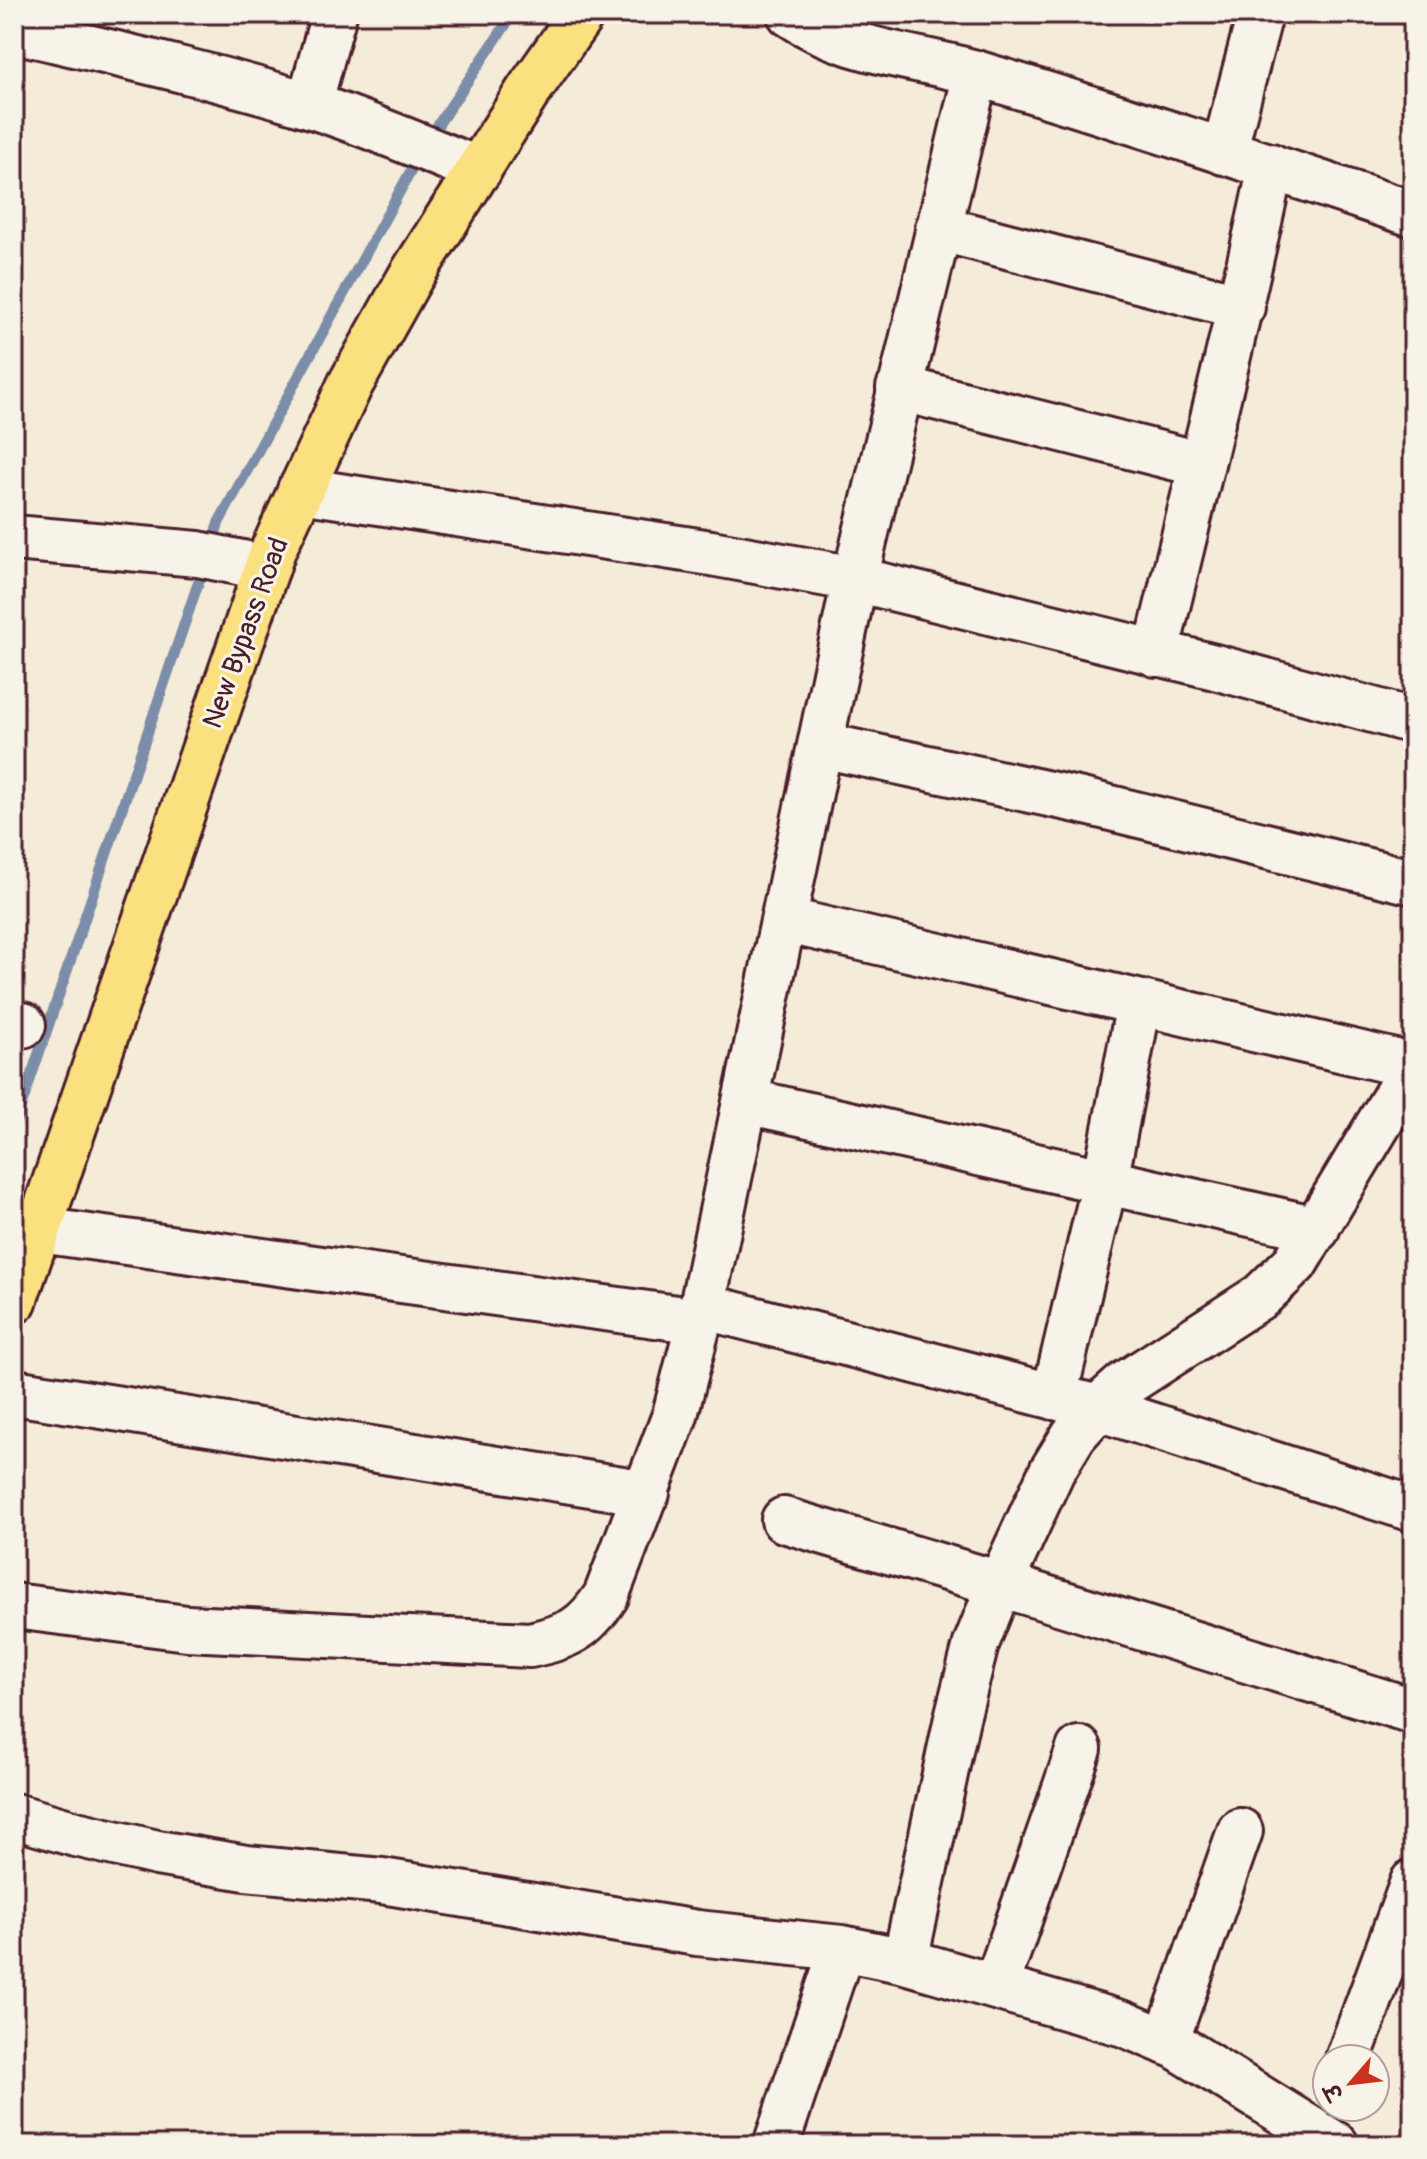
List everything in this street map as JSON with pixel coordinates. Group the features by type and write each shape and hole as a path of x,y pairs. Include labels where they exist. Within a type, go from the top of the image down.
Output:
{"main road":[{"name":"New Bypass Road","path":"14,1301 39,1230 234,561 300,490 350,385 403,290 450,158 529,90 582,14"}],"street":[{"path":"309,105 334,14"},
{"path":"790,14 825,35 848,44 976,73 1413,214"},
{"path":"1224,152 1260,14"},
{"path":"14,30 309,105 450,158"},
{"path":"14,1606 187,1628 530,1645 579,1630 594,1615 606,1596 675,1415 701,1313 855,579 976,73"},
{"path":"1156,654 1200,464 1242,307 1271,166"},
{"path":"938,228 1242,307"},
{"path":"899,388 1200,464"},
{"path":"300,490 711,553 855,579 1413,721"},
{"path":"14,538 234,561"},
{"path":"821,745 1082,801 1413,882"},
{"path":"784,920 1413,1067 1295,1263 1261,1296 1125,1384 1074,1435 1052,1471 976,1644 905,1961"},
{"path":"1054,1397 1105,1182 1139,1003"},
{"path":"746,1101 1317,1229"},
{"path":"39,1230 701,1313 1098,1408 1413,1509"},
{"path":"14,1392 647,1493"},
{"path":"784,1520 1413,1711"},
{"path":"996,1986 1079,1749"},
{"path":"14,1816 143,1850 246,1868 382,1881 697,1933 842,1948 905,1961 1124,2024 1166,2042 1329,2129"},
{"path":"1166,2042 1240,1831"},
{"path":"1354,2043 1413,1882"},
{"path":"776,2145 842,1948"}],"waterway":[{"path":"427,141 513,14"},
{"path":"211,546 219,522 419,156"},
{"path":"14,1127 205,563"}]}
